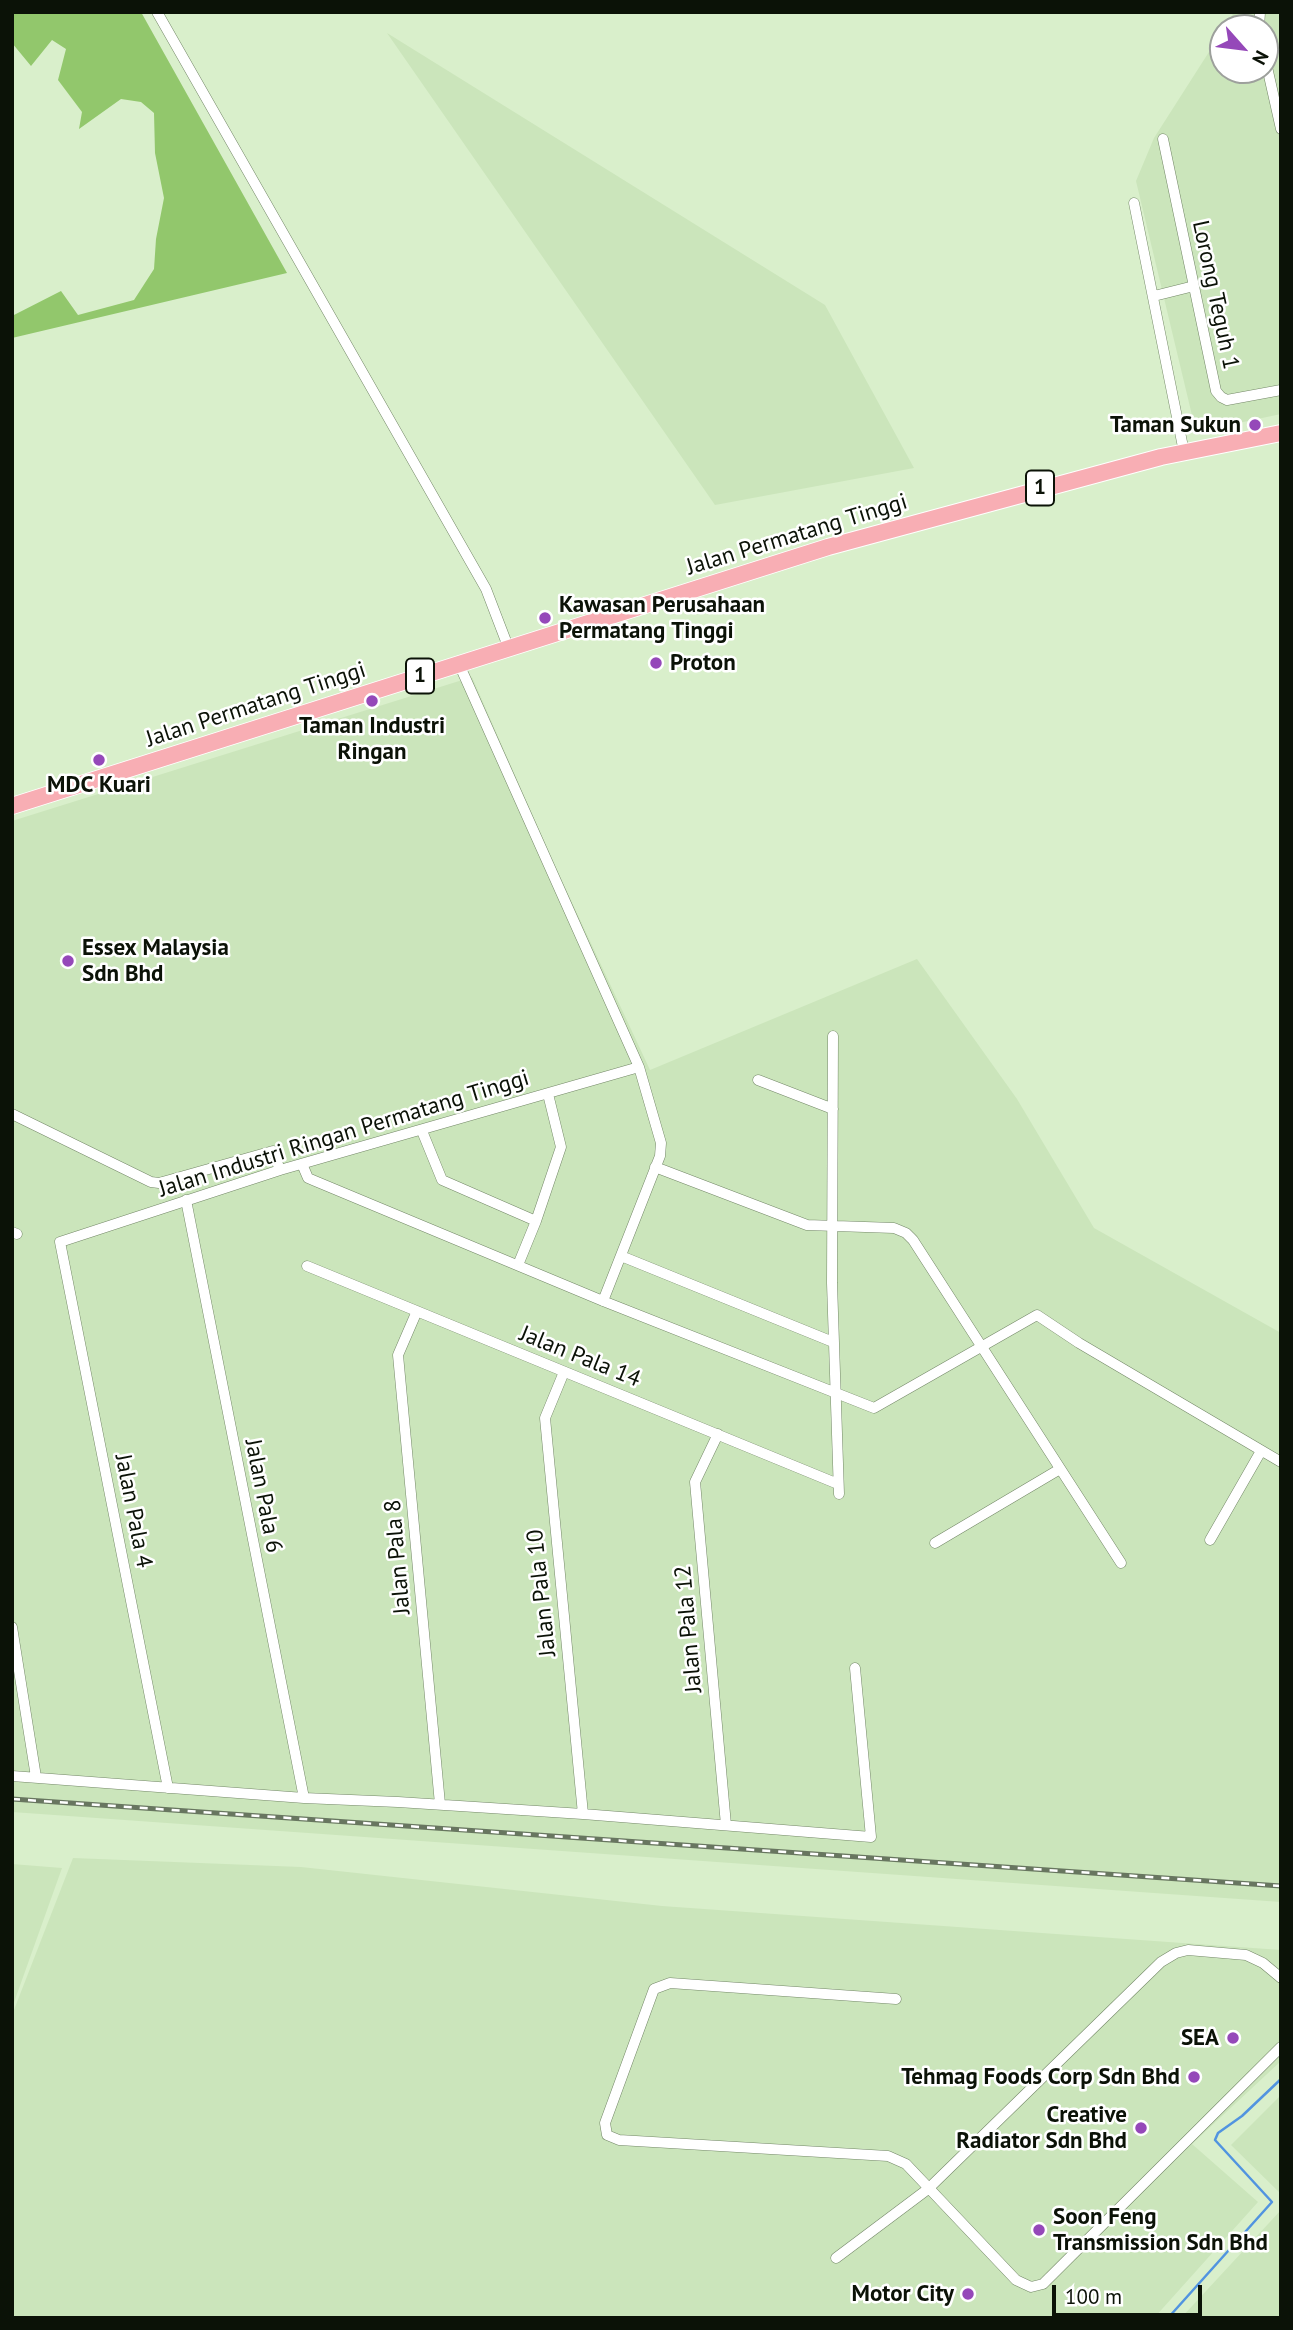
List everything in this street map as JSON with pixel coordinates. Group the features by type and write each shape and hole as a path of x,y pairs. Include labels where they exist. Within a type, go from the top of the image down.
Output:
{"highway":[{"name":"Jalan Permatang Tinggi","path":"12,806 828,547 1184,452 1281,433"}],"street":[{"path":"157,12 486,589 509,649"},
{"path":"1271,84 1281,129"},
{"name":"Lorong Teguh 1","path":"1163,139 1216,391 1227,400 1281,390"},
{"path":"1134,203 1184,452"},
{"path":"1154,296 1194,286"},
{"path":"459,664 639,1067 662,1149 603,1301"},
{"path":"833,1036 835,1394"},
{"name":"Jalan Industri Ringan Permatang Tinggi","path":"60,1242 280,1170 639,1067"},
{"path":"758,1080 833,1109"},
{"path":"518,1265 561,1147 548,1094"},
{"path":"12,1114 151,1182 159,1183 273,1151 280,1170"},
{"path":"422,1131 442,1180 536,1221"},
{"path":"302,1164 308,1178 315,1181 603,1301 874,1408 1037,1315 1079,1343 1281,1462"},
{"path":"655,1167 807,1225 894,1228 906,1233 1121,1563"},
{"name":"Jalan Pala 6","path":"186,1200 304,1798"},
{"name":"Jalan Pala 4","path":"60,1242 168,1788"},
{"path":"621,1256 834,1342"},
{"name":"Jalan Pala 14","path":"307,1266 718,1434 839,1489 835,1394"},
{"name":"Jalan Pala 8","path":"416,1311 398,1355 440,1804"},
{"name":"Jalan Pala 10","path":"565,1371 545,1418 583,1814"},
{"name":"Jalan Pala 12","path":"718,1434 695,1482 726,1825"},
{"path":"1210,1540 1261,1451"},
{"path":"935,1543 1060,1469"},
{"path":"12,1627 36,1777"},
{"path":"12,1776 304,1798 583,1814 871,1837 855,1668"},
{"path":"836,2258 928,2189 1161,1962 1176,1953 1188,1950 1246,1955 1263,1963 1281,1978"},
{"path":"896,1999 670,1983 654,1989 605,2123 607,2135 619,2140 888,2155 906,2164 1016,2280 1031,2287 1043,2284 1281,2047"}],"shaded area":[{"path":"1281,12 1281,414 1196,432 1136,181 1154,138 1209,52 1209,84 1279,84 1279,14 1233,14"},
{"path":"387,33 825,305 914,468 715,505"},
{"path":"472,677 549,853 650,1070 917,959 1017,1099 1094,1228 1281,1333 1281,1902 12,1812 12,821"},
{"path":"73,1858 301,1867 662,1906 1281,1950 1281,2061 1192,2144 1258,2202 1154,2318 12,2318 12,2015"},
{"path":"12,1864 62,1868 12,2008"},
{"path":"1281,2096 1281,2194 1231,2145"},
{"path":"1281,2210 1281,2318 1181,2318"}],"green space":[{"path":"12,12 141,12 287,273 12,338 12,316 61,291 78,315 134,300 154,269 156,239 164,198 155,153 154,113 141,102 121,99 79,129 82,112 58,80 66,49 52,40 31,66 12,43"}],"waterway":[{"path":"1168,2318 1272,2202 1215,2140 1218,2133 1242,2116 1281,2079"}],"railway":[{"path":"12,1799 1281,1886"}],"place":[{"name":"Taman Sukun","path":"1255,425"},
{"name":"Kawasan Perusahaan Permatang Tinggi","path":"545,618"},
{"name":"Proton","path":"656,663"},
{"name":"Taman Industri Ringan","path":"372,701"},
{"name":"MDC Kuari","path":"99,760"},
{"name":"Essex Malaysia Sdn Bhd","path":"68,961"},
{"name":"SEA","path":"1233,2038"},
{"name":"Tehmag Foods Corp Sdn Bhd","path":"1194,2077"},
{"name":"Creative Radiator Sdn Bhd","path":"1141,2128"},
{"name":"Soon Feng Transmission Sdn Bhd","path":"1039,2230"},
{"name":"Motor City","path":"968,2294"}]}
